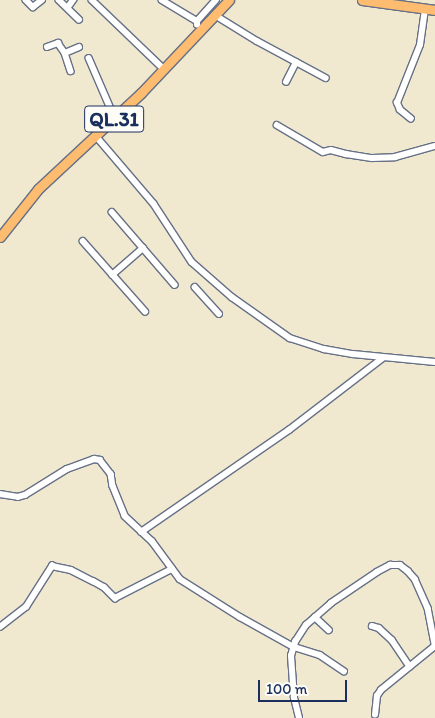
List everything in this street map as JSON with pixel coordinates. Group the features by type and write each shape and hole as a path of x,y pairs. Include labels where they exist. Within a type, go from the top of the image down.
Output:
{"main road":[{"name":"QL.31","path":"0,236 38,189 96,136 164,69 229,0"},
{"path":"362,0 430,10"}],"street":[{"path":"26,0 33,7 42,0"},
{"path":"59,0 79,19"},
{"path":"68,7 74,0"},
{"path":"92,0 164,69"},
{"path":"162,0 197,21 200,31"},
{"path":"197,21 216,0"},
{"path":"412,119 400,110 397,102 420,45 430,10"},
{"path":"214,16 326,78"},
{"path":"47,47 58,43 65,53 71,71"},
{"path":"65,53 79,47"},
{"path":"88,58 114,118"},
{"path":"286,82 296,62"},
{"path":"277,125 323,152 331,150 372,158 395,157 435,146"},
{"path":"96,136 154,204 192,262 232,297 290,338 324,349 384,358 435,362"},
{"path":"112,212 176,285"},
{"path":"83,241 145,311"},
{"path":"112,275 143,248"},
{"path":"194,286 219,314"},
{"path":"141,532 289,430 384,358"},
{"path":"0,494 18,497 25,495 67,469 94,459 100,460 111,474 113,486 125,516 156,546 180,579 221,606 294,646 320,655 344,671"},
{"path":"299,718 294,698 291,656 294,646 306,625 331,603 377,572 390,565 400,565 408,570 421,592 428,608 435,645 376,696 375,714"},
{"path":"0,626 26,607 52,566 72,570 104,587 115,598 172,569"},
{"path":"315,617 329,630"},
{"path":"372,626 379,628 392,640 410,667"}]}
